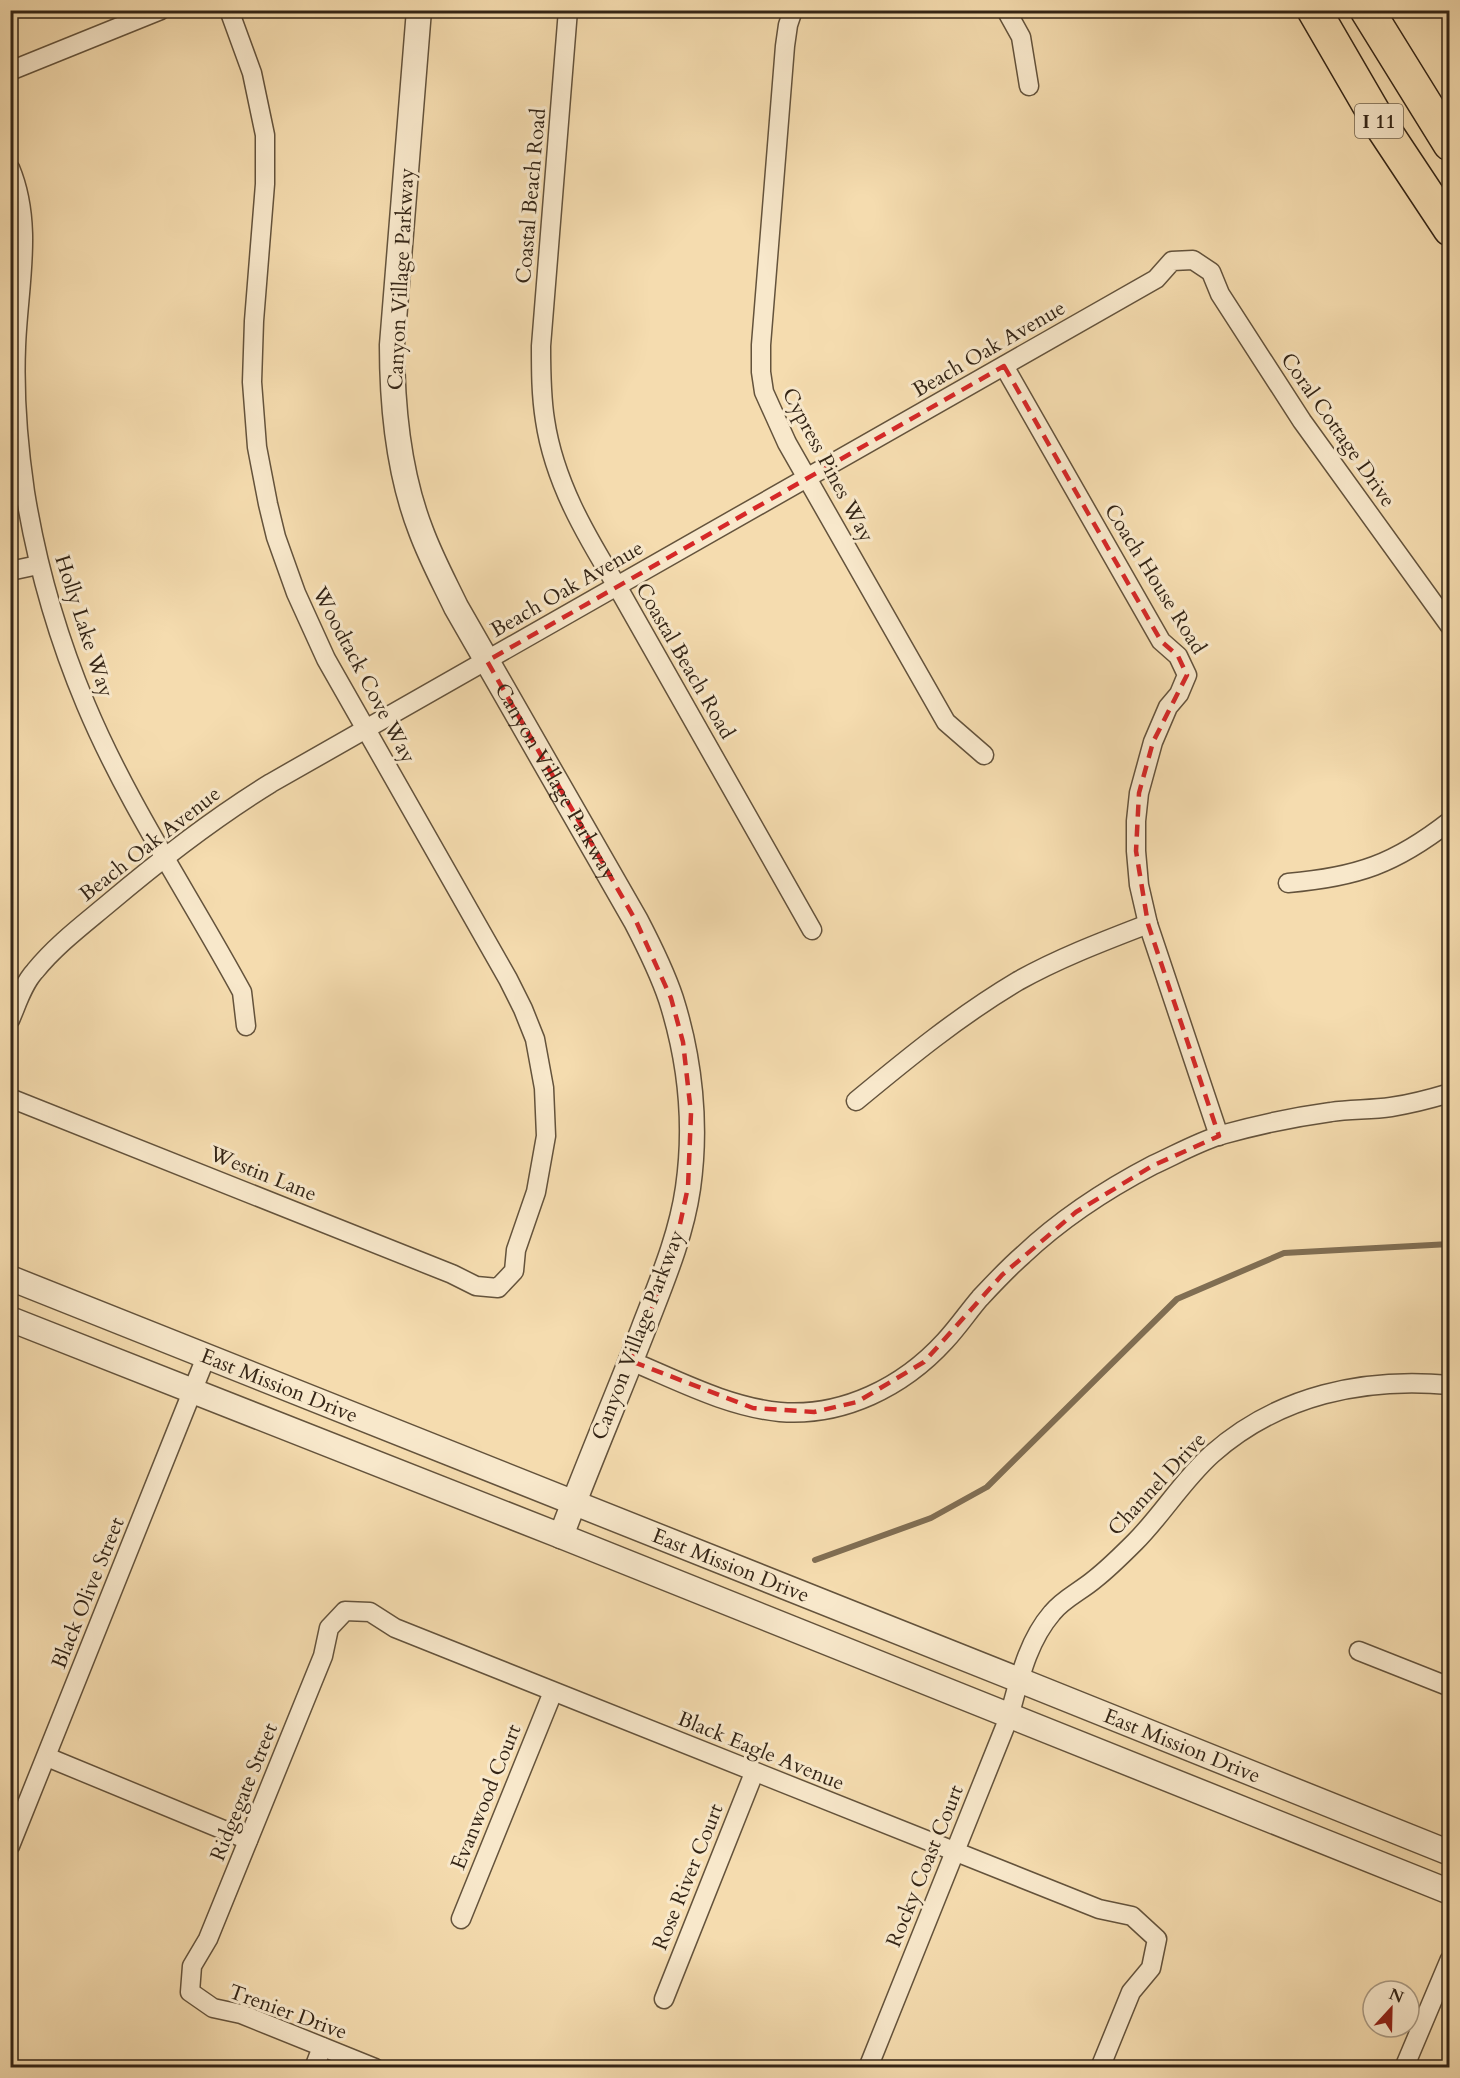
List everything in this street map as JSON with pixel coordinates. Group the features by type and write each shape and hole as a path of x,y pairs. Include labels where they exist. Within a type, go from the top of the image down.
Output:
{"highway":[{"name":"I 11","path":"1314,10 1379,122 1449,229"},
{"name":"I 11","path":"1367,10 1449,144"}],"street":[{"path":"10,71 161,10"},
{"name":"Woodtack Cove Way","path":"229,10 252,73 265,135 265,184 252,362 254,418 262,475 276,537 296,593 326,659 508,979 535,1039 544,1088 546,1136 542,1163 536,1192 516,1250 514,1271 498,1288"},
{"name":"Canyon Village Parkway","path":"419,10 392,345 395,420 400,457 409,495 421,531 446,586 487,662 636,921 657,964 671,998 683,1042 689,1078 692,1148 688,1187 674,1252 561,1536"},
{"name":"Coastal Beach Road","path":"568,10 541,346 542,397 551,448 570,502 586,536 812,930"},
{"path":"1006,10 1021,38 1029,86"},
{"name":"Cypress Pines Way","path":"792,11 785,46 761,345 760,372 764,392 806,478 946,722 984,755"},
{"name":"Holly Lake Way","path":"10,168 22,205 24,226 13,348 20,453 38,565 54,620 86,705 114,764 164,856 209,930 242,992 246,1026"},
{"name":"Beach Oak Avenue","path":"10,1020 33,972 77,930 164,856 231,808 1156,279 1172,261 1193,260"},
{"name":"Coral Cottage Drive","path":"1193,260 1211,272 1220,294 1302,421 1449,626"},
{"name":"Coach House Road","path":"1004,366 1161,641 1178,656 1187,675 1179,694 1168,707 1153,742 1139,793 1136,851 1139,885 1148,924 1219,1136"},
{"path":"10,572 38,565"},
{"path":"1288,883 1325,879 1383,864 1411,849 1449,821"},
{"path":"856,1101 923,1045 1005,990 1051,965 1148,924"},
{"path":"631,1361 753,1408 781,1412 814,1412 857,1402 880,1392 924,1362 945,1341 980,1298 1041,1239 1104,1193 1152,1166 1219,1136 1314,1115 1399,1106 1449,1093"},
{"name":"Westin Lane","path":"10,1098 452,1274 476,1286 498,1288"},
{"name":"East Mission Drive","path":"10,1278 1449,1853"},
{"name":"East Mission Drive","path":"10,1319 561,1536 1449,1892"},
{"name":"Black Olive Street","path":"10,1846 206,1357"},
{"name":"Channel Drive","path":"1019,1680 1033,1643 1053,1611 1121,1556 1147,1530 1191,1476 1231,1439 1276,1412 1301,1401 1329,1393 1388,1383 1449,1385"},
{"name":"Black Eagle Avenue","path":"345,1611 370,1612 395,1628 754,1773 1099,1909 1132,1916 1157,1939 1151,1968 1131,1992 1100,2067"},
{"name":"Ridgegate Street","path":"190,1992 192,1966 208,1939 324,1656 329,1628 345,1611"},
{"path":"1359,1651 1449,1687"},
{"name":"Rocky Coast Court","path":"868,2067 1009,1717 1019,1680"},
{"name":"Evanwood Court","path":"461,1919 553,1692"},
{"path":"47,1757 248,1840"},
{"name":"Rose River Court","path":"664,1999 754,1773"},
{"path":"1404,2067 1449,1959"},
{"name":"Trenier Drive","path":"190,1992 213,2008 241,2014 375,2067"},
{"path":"314,2067 322,2047"}],"highlighted area":[{"path":"1004,366 1161,641 1178,656 1187,675 1153,742 1139,793 1136,851 1148,924 1219,1136 1152,1166 1076,1212 1002,1275 924,1362 857,1402 814,1412 753,1408 631,1361 674,1252 688,1187 691,1113 683,1042 671,998 636,921 487,661"}],"waterway":[{"path":"815,1560 931,1518 987,1487 1177,1299 1284,1253 1450,1244"}]}
